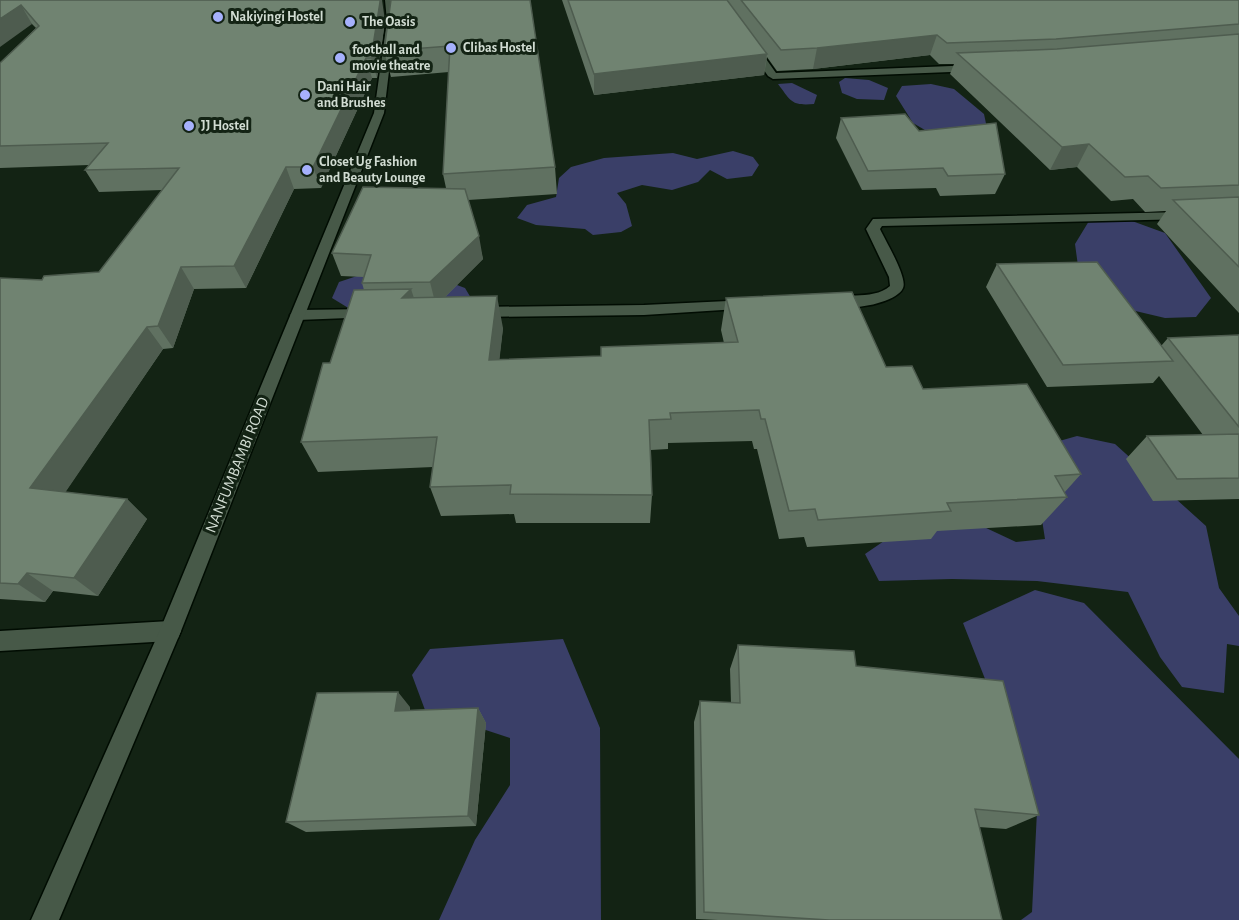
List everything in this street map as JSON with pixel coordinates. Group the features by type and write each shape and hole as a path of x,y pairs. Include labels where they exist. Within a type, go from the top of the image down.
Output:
{"street":[{"name":"NANFUMBAMBI ROAD","path":"45,920 170,631 379,113 391,21 389,0"},
{"path":"742,33 773,76 992,68"},
{"path":"817,302 874,300 890,296 897,287 896,277 873,229 878,222 1203,214"},
{"path":"465,313 644,310 759,305"},
{"path":"298,315 382,314"},
{"path":"0,641 170,631"}],"shaded area":[{"path":"845,78 869,80 888,88 884,100 857,99 842,93 839,82"},
{"path":"792,83 817,95 814,104 800,104 792,101 778,84"},
{"path":"931,84 954,89 984,114 988,133 930,133 913,123 896,96 902,86"},
{"path":"733,151 753,157 759,165 752,176 727,179 710,170 698,182 672,190 642,185 617,193 626,204 632,226 621,232 593,235 585,229 536,225 517,218 527,205 556,197 559,178 571,167 604,158 673,153 697,159"},
{"path":"1089,221 1132,221 1165,233 1211,298 1196,317 1165,318 1127,309 1078,266 1075,244"},
{"path":"363,274 441,279 465,288 471,298 350,309 332,298 339,282"},
{"path":"1077,436 1115,444 1206,526 1219,588 1239,616 1239,646 1227,644 1224,693 1182,687 1160,657 1128,592 1037,581 952,579 879,581 865,554 922,515 967,519 1016,542 1045,539 1031,449"},
{"path":"1035,590 1084,603 1239,759 1239,920 1021,920 1032,912 1037,811 963,623"},
{"path":"563,639 600,728 601,920 439,920 475,840 510,785 510,738 425,710 412,675 430,649"}],"building":[{"path":"0,0 380,0 371,58 366,58 313,167 286,167 234,266 181,267 158,326 147,327 30,488 127,499 74,578 27,573 18,584 0,583 0,278 42,280 44,276 99,272 179,168 85,170 108,143 0,146 0,63 39,26 21,5 0,19"},
{"path":"391,0 530,0 555,167 443,174 450,46 384,51"},
{"path":"568,0 727,0 767,54 594,74"},
{"path":"741,0 1239,0 1239,24 1056,39 947,43 937,35 781,50"},
{"path":"1239,34 1239,185 1161,188 1148,176 1125,177 1089,144 1062,147 957,53 1057,49"},
{"path":"905,114 919,131 996,123 1005,174 948,176 943,168 868,171 841,118"},
{"path":"363,187 465,189 479,236 430,282 362,283 371,255 332,253"},
{"path":"1239,197 1239,267 1173,200"},
{"path":"1097,262 1173,361 1063,365 997,264"},
{"path":"411,289 402,298 497,296 489,360 601,356 601,347 738,342 726,298 852,292 886,367 912,366 923,389 1027,384 1081,474 1055,476 1067,497 947,503 951,511 818,520 815,509 789,511 765,419 761,419 759,410 670,413 671,419 649,420 652,495 510,494 511,485 430,487 437,437 301,442 323,363 330,363 354,290"},
{"path":"1239,335 1239,427 1168,338"},
{"path":"1239,434 1239,478 1177,479 1147,436"},
{"path":"738,645 854,651 856,666 1003,681 1039,815 975,809 1002,920 829,920 704,912 700,701 740,703"},
{"path":"398,692 395,711 478,708 468,816 286,822 317,693"}],"place":[{"name":"Nakiyingi Hostel","path":"218,17"},
{"name":"The Oasis","path":"350,22"},
{"name":"Clibas Hostel","path":"451,48"},
{"name":"football and movie theatre","path":"340,58"},
{"name":"Dani Hair and Brushes","path":"305,95"},
{"name":"JJ Hostel","path":"189,126"},
{"name":"Closet Ug Fashion and Beauty Lounge","path":"307,170"}]}
